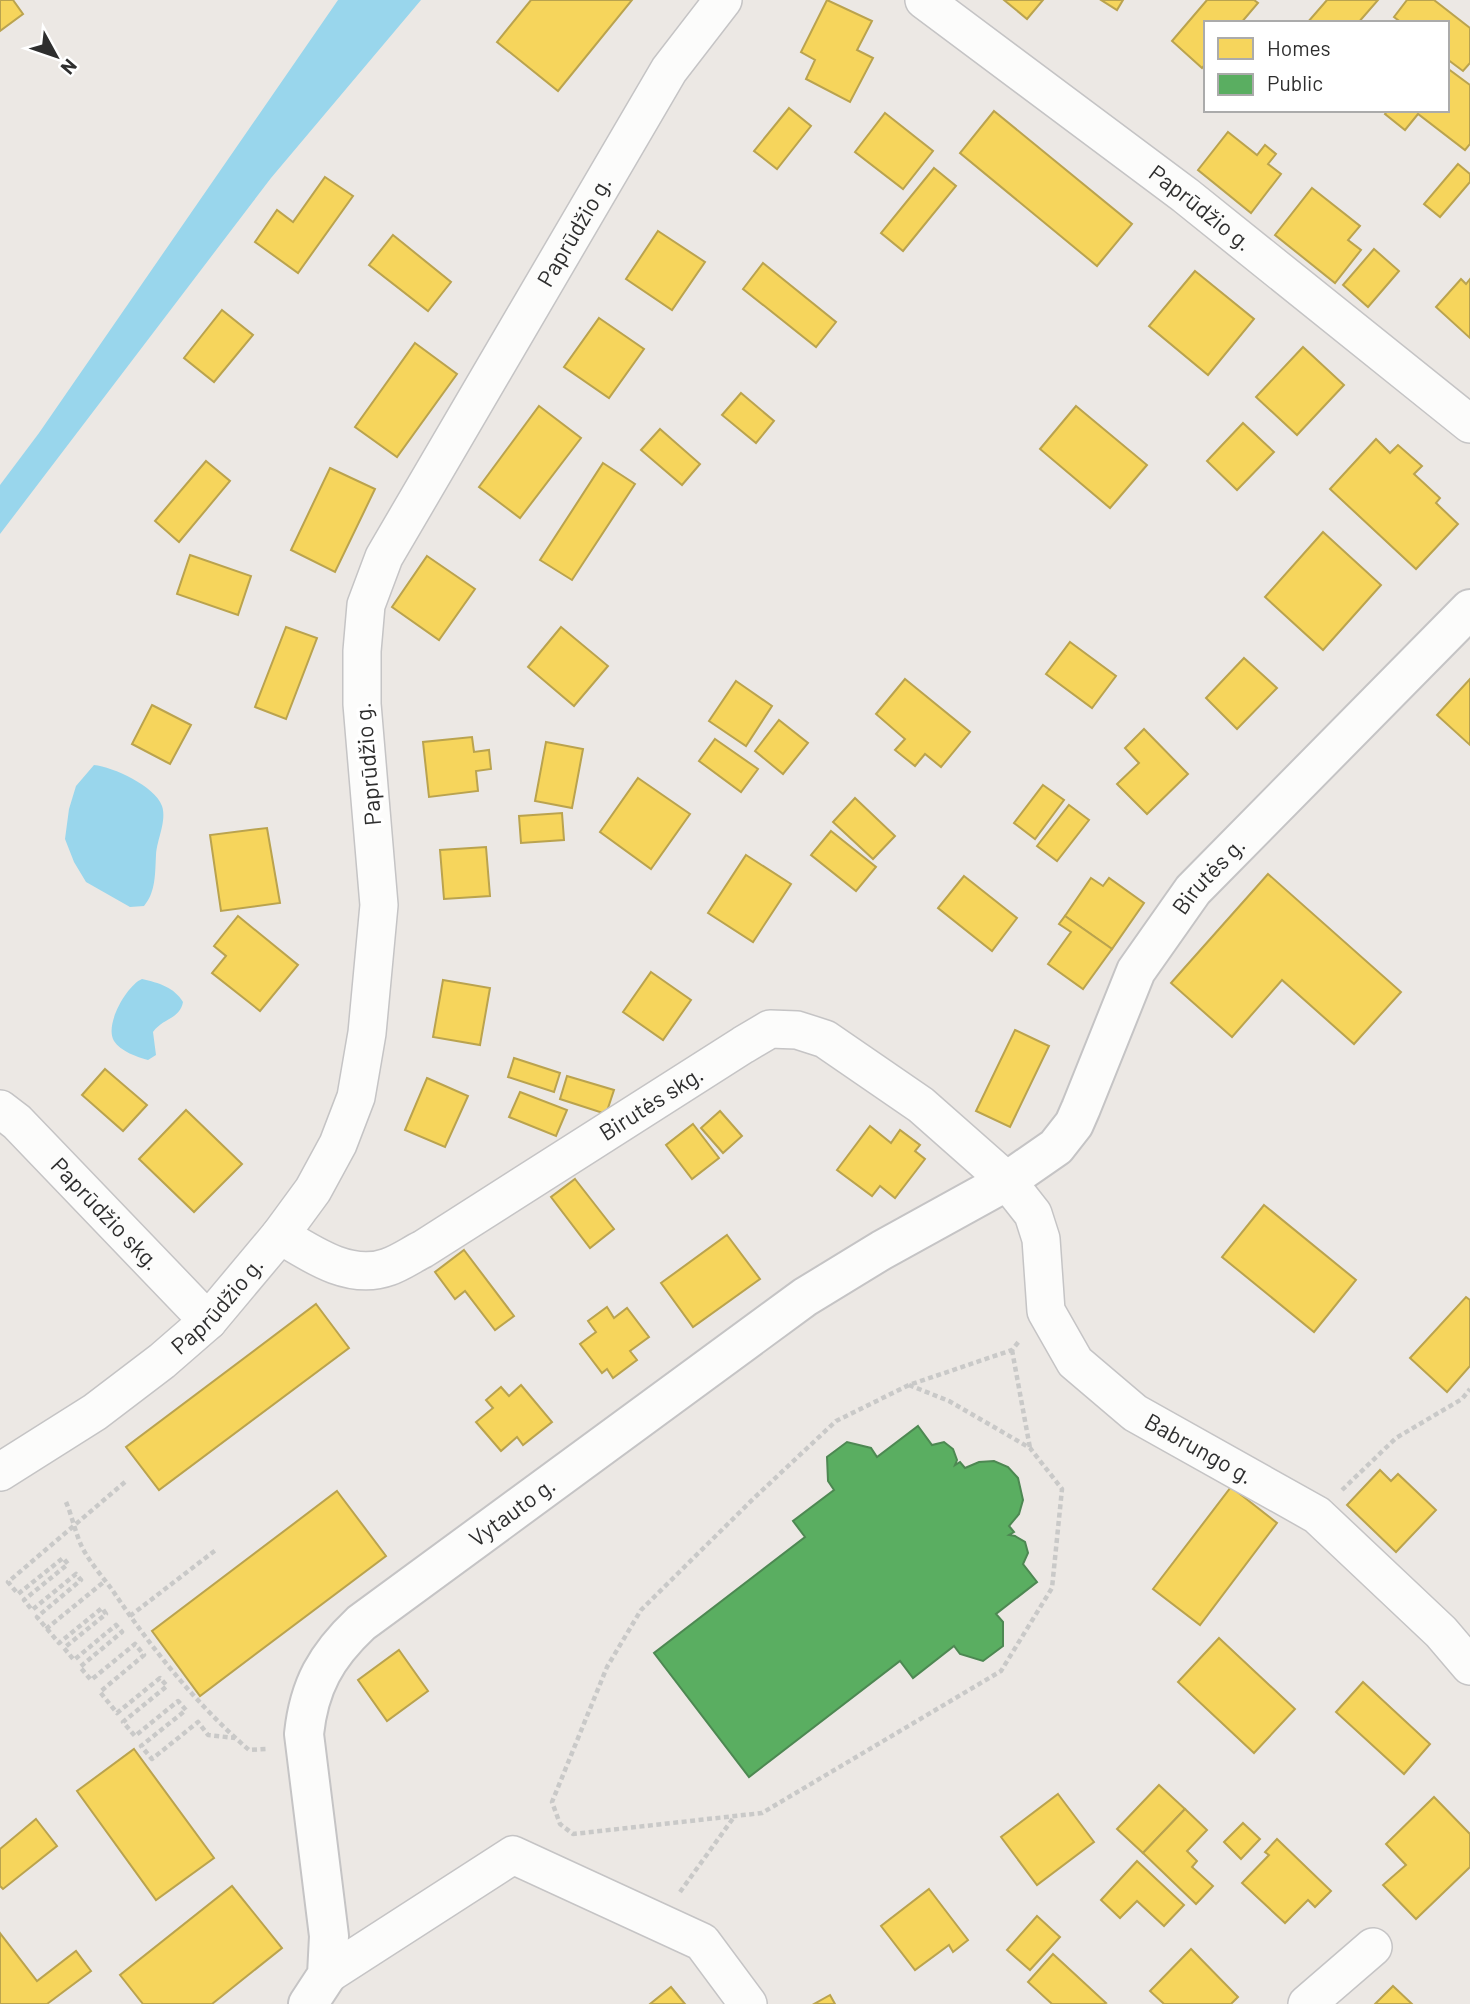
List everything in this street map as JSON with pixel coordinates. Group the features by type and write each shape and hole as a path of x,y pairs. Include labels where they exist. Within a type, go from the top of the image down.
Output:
{"main road":[{"name":"Birutės g.","path":"1007,1181 1056,1147 1074,1125 1136,971 1193,890 1470,609"},
{"name":"Vytauto g.","path":"318,1989 329,1936 304,1734 306,1709 320,1674 337,1646 361,1623 805,1297 882,1250 1007,1181"}],"street":[{"name":"Paprūdžio g.","path":"0,1472 94,1412 162,1361 208,1321 280,1235 313,1190 338,1144 356,1097 368,1033 380,905 362,704 362,651 366,605 384,557 669,70 723,0"},
{"name":"Paprūdžio g.","path":"924,0 1185,195 1470,424"},
{"name":"Birutės skg.","path":"280,1235 335,1266 361,1271 387,1268 423,1249 743,1045 771,1030 797,1030 825,1039 921,1105 1007,1181"},
{"name":"Paprūdžio skg.","path":"0,1109 17,1122 208,1321"},
{"name":"Babrungo g.","path":"1007,1181 1033,1214 1041,1239 1046,1311 1075,1362 1135,1413 1317,1515 1441,1632 1470,1666"},
{"path":"318,1989 513,1855 702,1942 748,2004"},
{"path":"1307,2004 1373,1947"}],"path":[{"path":"909,1385 949,1401 1030,1448 1062,1489 1052,1588 1001,1671 762,1813 573,1834 560,1824 552,1802 607,1667 641,1610 836,1421 909,1385 1012,1350 1046,1311"},
{"path":"1012,1350 1030,1448"},
{"path":"1317,1515 1396,1438 1462,1398 1470,1389"},
{"path":"125,1482 8,1582 18,1594 63,1558 68,1564 24,1600 32,1610 76,1574 81,1580 37,1617 59,1643 102,1608 106,1614 64,1648 74,1660 116,1625 122,1632 80,1667 90,1680 135,1644 144,1655"},
{"path":"66,1502 76,1523 82,1546 105,1581 155,1648 215,1720 249,1750 305,1748"},
{"path":"130,1616 217,1549"},
{"path":"46,1629 105,1581"},
{"path":"155,1648 100,1692 117,1713 160,1678 167,1686 123,1722 135,1736 178,1701 186,1710 141,1746 152,1759 198,1722 208,1735 235,1738"},
{"path":"659,1922 735,1816"}],"water":[{"path":"338,0 421,0 271,178 0,534 0,485 39,433"},
{"path":"94,765 112,769 142,785 151,791 162,806 163,818 154,882 151,895 144,906 130,907 86,882 65,839 69,809 76,786"},
{"path":"142,979 171,989 183,1002 175,1015 153,1032 156,1055 148,1060 120,1048 112,1034 112,1025 119,1006 130,989"}],"building: Homes":[{"path":"0,0 13,0 23,14 0,31"},
{"path":"531,0 632,0 558,91 497,42"},
{"path":"827,0 872,21 857,50 873,58 850,102 806,79 815,60 801,52"},
{"path":"1004,0 1043,0 1027,19"},
{"path":"1101,0 1123,0 1117,10"},
{"path":"1207,0 1254,0 1258,3 1243,21 1204,21 1202,68 1172,41"},
{"path":"1327,0 1378,0 1360,21 1309,21"},
{"path":"1407,0 1434,0 1470,28 1470,63 1463,71 1449,60 1449,21 1399,21 1394,17"},
{"path":"1449,69 1470,85 1470,144 1465,150 1418,114 1405,130 1385,114 1449,112"},
{"path":"789,108 811,126 777,169 754,151"},
{"path":"994,111 1132,224 1097,266 960,153"},
{"path":"885,113 933,151 903,189 855,152"},
{"path":"1228,132 1257,155 1265,145 1276,154 1268,164 1281,174 1251,213 1198,170"},
{"path":"1458,164 1470,174 1470,182 1440,217 1424,204"},
{"path":"934,168 956,186 903,251 881,233"},
{"path":"325,177 353,196 298,273 255,242 277,210 293,222"},
{"path":"1312,188 1360,226 1348,240 1361,250 1335,283 1275,235"},
{"path":"658,231 705,262 672,310 626,279"},
{"path":"393,235 451,282 428,311 369,265"},
{"path":"1374,249 1399,271 1368,307 1343,285"},
{"path":"763,263 836,322 816,347 743,289"},
{"path":"1195,271 1254,319 1208,375 1149,326"},
{"path":"1461,279 1466,284 1470,279 1470,338 1436,307"},
{"path":"222,310 253,335 214,382 184,358"},
{"path":"599,318 644,349 609,398 564,367"},
{"path":"415,343 457,374 397,457 355,427"},
{"path":"1303,347 1344,385 1297,435 1256,397"},
{"path":"741,393 774,421 756,443 722,415"},
{"path":"539,406 581,438 520,518 479,487"},
{"path":"1076,406 1147,465 1110,508 1040,449"},
{"path":"1243,423 1274,452 1237,490 1207,461"},
{"path":"660,429 700,464 682,485 641,450"},
{"path":"1376,439 1390,453 1398,445 1422,466 1414,474 1440,498 1436,503 1458,524 1416,569 1330,489"},
{"path":"206,461 230,481 179,542 155,521"},
{"path":"603,463 635,484 572,580 540,560"},
{"path":"330,468 375,489 335,572 291,550"},
{"path":"1323,532 1381,585 1323,650 1265,597"},
{"path":"190,555 251,576 238,615 177,594"},
{"path":"427,556 475,589 439,640 392,607"},
{"path":"286,627 317,638 286,719 255,707"},
{"path":"561,627 608,666 574,706 528,667"},
{"path":"1070,642 1116,676 1092,708 1046,674"},
{"path":"1244,658 1277,688 1237,729 1206,698"},
{"path":"905,679 970,732 941,767 925,754 915,766 895,750 905,739 876,714"},
{"path":"1470,679 1470,745 1437,715"},
{"path":"736,681 772,706 746,746 709,721"},
{"path":"152,705 191,725 170,764 132,744"},
{"path":"779,720 808,743 783,774 755,751"},
{"path":"1144,729 1188,774 1147,814 1117,784 1139,763 1125,748"},
{"path":"472,737 474,752 489,750 491,769 476,771 478,791 429,797 423,742"},
{"path":"715,739 758,769 741,792 699,761"},
{"path":"546,742 583,749 572,808 535,801"},
{"path":"638,778 690,814 651,869 600,832"},
{"path":"1043,785 1064,800 1035,839 1014,823"},
{"path":"855,798 895,836 873,859 833,822"},
{"path":"1069,805 1089,820 1057,861 1037,846"},
{"path":"562,813 564,840 521,843 519,816"},
{"path":"267,828 280,903 221,911 210,835"},
{"path":"831,831 876,867 856,891 811,855"},
{"path":"486,847 490,896 444,899 440,850"},
{"path":"746,855 791,884 753,942 708,913"},
{"path":"1268,874 1401,992 1354,1044 1282,980 1232,1037 1171,983"},
{"path":"964,876 1017,918 992,951 938,908"},
{"path":"1091,878 1103,886 1109,878 1144,903 1112,949 1065,916"},
{"path":"238,916 298,965 260,1011 212,973 226,956 214,946"},
{"path":"1065,916 1112,949 1083,989 1048,964 1071,932 1059,924"},
{"path":"651,972 691,1000 663,1040 623,1012"},
{"path":"443,980 490,988 480,1045 433,1037"},
{"path":"1015,1030 1049,1046 1010,1127 976,1111"},
{"path":"514,1058 560,1073 554,1092 508,1077"},
{"path":"105,1069 147,1105 123,1131 82,1095"},
{"path":"567,1076 614,1090 606,1114 560,1099"},
{"path":"427,1078 468,1096 445,1147 405,1130"},
{"path":"520,1092 567,1110 556,1136 509,1117"},
{"path":"186,1110 242,1164 194,1212 139,1159"},
{"path":"720,1111 742,1136 723,1153 701,1128"},
{"path":"693,1124 719,1158 692,1179 666,1145"},
{"path":"870,1126 891,1143 900,1130 920,1145 915,1151 925,1159 895,1198 880,1186 872,1196 837,1170"},
{"path":"575,1179 614,1229 590,1248 551,1197"},
{"path":"1264,1205 1356,1280 1314,1332 1222,1257"},
{"path":"727,1235 760,1279 693,1327 661,1283"},
{"path":"464,1250 514,1316 495,1330 465,1291 455,1299 435,1272"},
{"path":"1466,1297 1470,1300 1470,1366 1447,1392 1410,1358"},
{"path":"316,1304 349,1348 159,1490 126,1447"},
{"path":"607,1307 614,1318 627,1308 649,1337 630,1351 637,1360 613,1378 607,1369 602,1373 580,1344 596,1332 588,1321"},
{"path":"521,1385 552,1422 523,1445 517,1437 501,1451 476,1422 493,1408 486,1400 501,1387 509,1396"},
{"path":"1380,1470 1391,1481 1398,1474 1436,1510 1396,1552 1347,1505"},
{"path":"1231,1487 1277,1523 1200,1625 1153,1589"},
{"path":"337,1491 386,1556 200,1696 152,1631"},
{"path":"1219,1638 1295,1709 1254,1753 1178,1682"},
{"path":"399,1650 428,1691 387,1721 358,1680"},
{"path":"1363,1682 1430,1744 1404,1774 1336,1712"},
{"path":"134,1749 214,1858 156,1900 77,1791"},
{"path":"1159,1785 1185,1809 1143,1853 1117,1829"},
{"path":"1058,1794 1094,1842 1037,1885 1001,1837"},
{"path":"1434,1797 1470,1834 1470,1867 1416,1919 1383,1885 1406,1865 1386,1844"},
{"path":"1185,1809 1207,1830 1187,1851 1197,1861 1192,1867 1213,1886 1196,1904 1143,1853"},
{"path":"36,1819 57,1846 3,1889 0,1886 0,1849"},
{"path":"1243,1823 1260,1839 1241,1859 1224,1842"},
{"path":"1277,1839 1331,1891 1315,1907 1308,1900 1285,1923 1242,1883 1269,1855 1265,1852"},
{"path":"1137,1861 1184,1905 1164,1926 1137,1901 1120,1918 1101,1900"},
{"path":"232,1886 282,1948 212,2004 143,2004 120,1975"},
{"path":"929,1889 968,1940 953,1952 949,1945 915,1970 881,1926"},
{"path":"1037,1916 1060,1937 1030,1970 1007,1950"},
{"path":"0,1933 37,1981 76,1951 91,1971 47,2004 0,2004"},
{"path":"1191,1949 1238,1997 1231,2004 1164,2004 1150,1991"},
{"path":"1053,1954 1106,2003 1052,2004 1028,1982"},
{"path":"1393,1986 1412,2004 1375,2004"},
{"path":"671,1987 685,2004 650,2004"},
{"path":"830,1995 835,2004 814,2004"}],"building: Public":[{"path":"918,1426 932,1445 944,1442 953,1449 957,1460 955,1465 960,1462 965,1468 979,1462 994,1461 1008,1467 1018,1478 1023,1500 1019,1514 1009,1526 1014,1532 1009,1535 1025,1542 1028,1553 1023,1564 1037,1582 996,1614 1003,1622 1003,1646 983,1661 960,1654 954,1646 913,1678 900,1661 749,1777 654,1653 805,1537 793,1521 834,1490 828,1481 827,1457 847,1442 871,1448 877,1457"}]}
